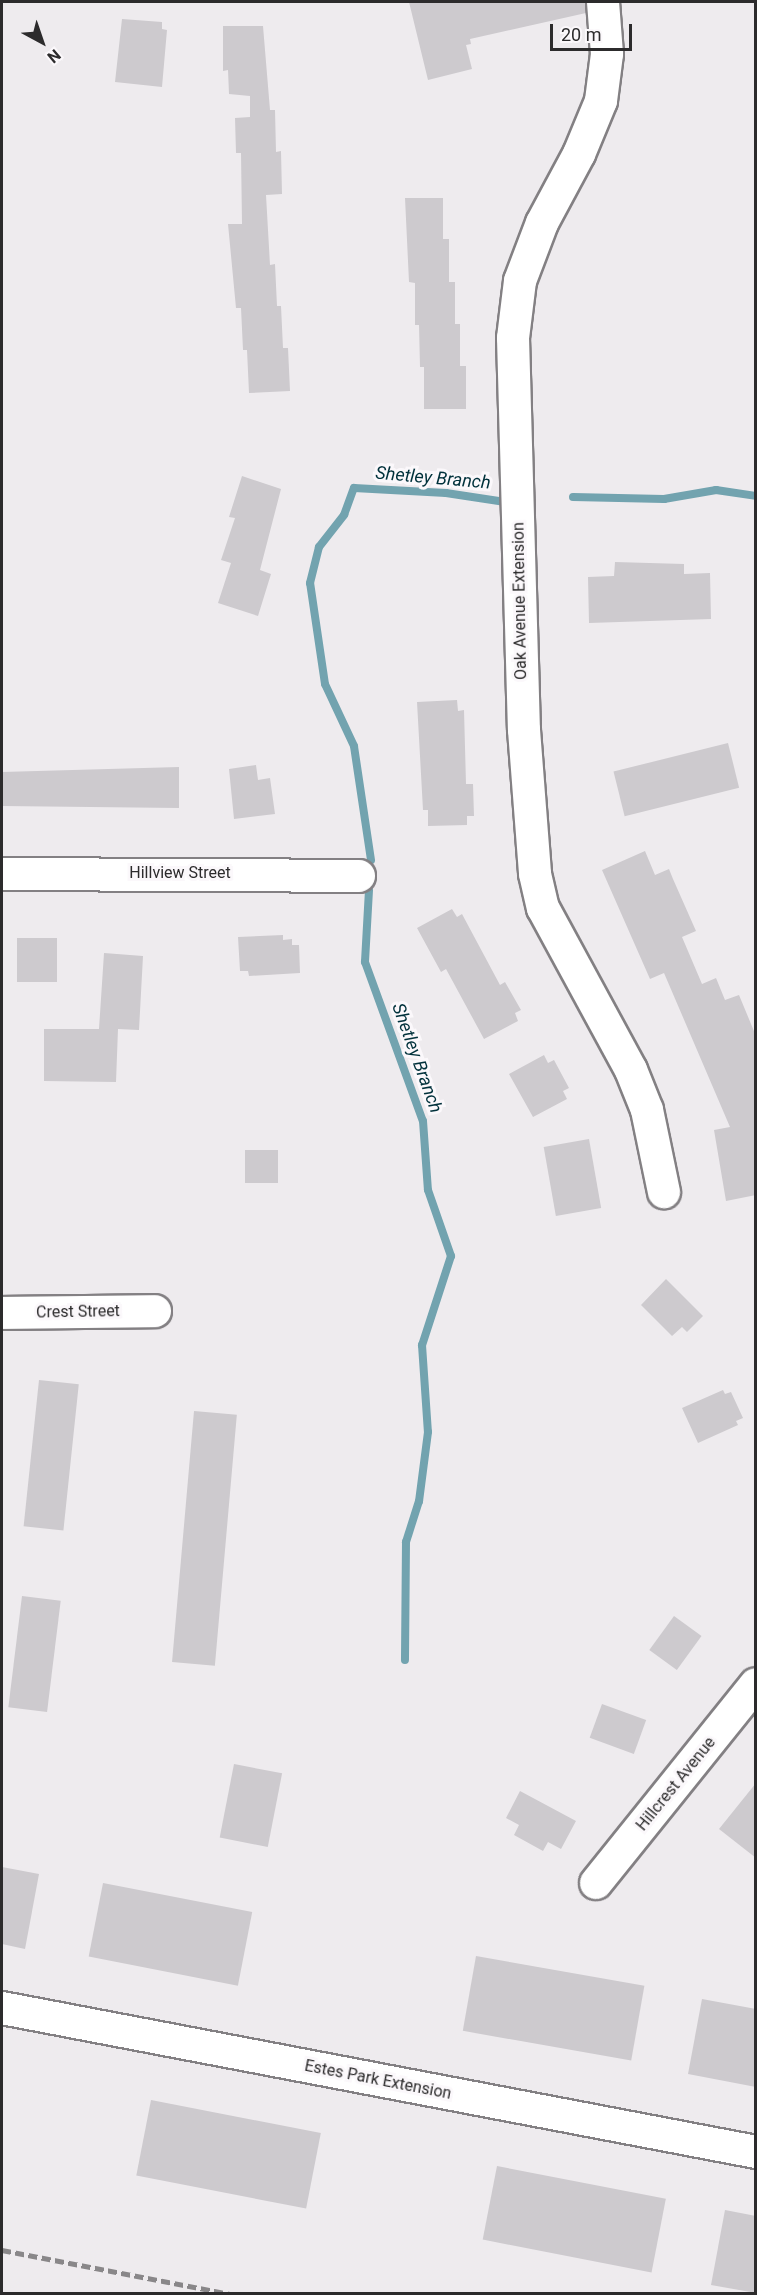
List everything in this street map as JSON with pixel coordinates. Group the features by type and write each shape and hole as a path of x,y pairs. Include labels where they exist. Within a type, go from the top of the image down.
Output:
{"street":[{"name":"Oak Avenue Extension","path":"603,2 607,54 601,100 579,154 542,223 520,281 513,338 524,730 535,874 543,908 631,1070 647,1110 664,1192"},
{"name":"Hillview Street","path":"2,874 359,876"},
{"name":"Crest Street","path":"2,1313 155,1311"},
{"name":"Hillcrest Avenue","path":"596,1883 756,1684"},
{"name":"Estes Park Extension","path":"2,2008 756,2152"}],"building":[{"path":"409,2 585,2 586,13 470,39 471,44 466,45 472,69 428,80"},
{"path":"122,19 162,22 162,29 167,30 162,87 115,82"},
{"path":"223,26 263,26 270,110 275,110 276,152 281,151 282,194 266,195 270,265 275,264 277,306 281,306 283,348 288,348 290,391 249,393 247,350 243,350 241,308 236,308 228,224 242,224 241,153 236,153 235,118 250,117 250,96 229,94 228,70 223,71"},
{"path":"405,198 443,198 443,239 449,239 449,282 455,282 455,324 460,324 460,366 466,366 466,409 424,409 424,367 420,367 419,325 415,325 415,283 409,282"},
{"path":"242,476 281,489 260,570 271,574 258,616 218,603 231,563 221,560 235,518 229,517"},
{"path":"615,562 684,564 684,574 710,573 711,619 589,623 588,577 614,576"},
{"path":"457,700 458,711 464,710 466,784 473,784 474,816 467,816 467,825 428,826 428,810 423,810 417,702"},
{"path":"728,743 739,788 625,816 614,772"},
{"path":"256,765 258,780 270,778 275,814 234,819 229,769"},
{"path":"179,767 179,808 2,806 2,772"},
{"path":"645,851 655,875 669,869 696,931 682,937 702,984 716,978 725,1000 739,995 756,1036 756,1195 726,1201 714,1130 730,1127 664,973 650,979 602,870"},
{"path":"452,909 457,917 462,914 500,985 505,982 521,1010 515,1013 518,1021 484,1039 446,969 441,972 417,928"},
{"path":"283,935 283,940 292,939 292,945 299,945 300,973 249,976 248,971 240,971 238,937"},
{"path":"17,938 57,938 57,982 17,982"},
{"path":"104,953 143,956 139,1030 118,1029 116,1082 44,1081 44,1029 99,1029"},
{"path":"544,1055 548,1063 554,1060 569,1088 563,1091 567,1099 533,1117 509,1074"},
{"path":"589,1139 601,1208 556,1216 544,1147"},
{"path":"245,1150 278,1150 278,1183 245,1183"},
{"path":"666,1279 703,1316 687,1332 682,1327 672,1336 641,1305"},
{"path":"39,1380 79,1384 63,1530 24,1526"},
{"path":"723,1390 725,1394 731,1392 743,1418 736,1421 738,1425 698,1443 682,1408"},
{"path":"194,1411 237,1415 215,1666 172,1662"},
{"path":"22,1596 61,1601 47,1712 8,1707"},
{"path":"674,1616 702,1636 677,1670 649,1650"},
{"path":"602,1704 646,1720 634,1754 590,1738"},
{"path":"234,1764 282,1773 268,1847 220,1838"},
{"path":"756,1783 756,1858 719,1829"},
{"path":"520,1791 576,1821 561,1849 548,1842 543,1851 514,1835 519,1825 506,1818"},
{"path":"2,1867 39,1874 25,1949 2,1944"},
{"path":"103,1883 252,1912 238,1986 89,1957"},
{"path":"476,1956 644,1986 631,2061 463,2031"},
{"path":"702,1999 756,2009 756,2087 688,2074"},
{"path":"151,2100 321,2133 306,2209 136,2176"},
{"path":"497,2166 666,2199 652,2272 483,2240"},
{"path":"725,2210 756,2216 756,2293 711,2285"}],"waterway":[{"name":"Shetley Branch","path":"371,860 354,746 325,684 310,583 319,547 344,515 354,488 446,493 505,502"},
{"name":"Shetley Branch","path":"573,497 664,499 716,490 756,496"},
{"name":"Shetley Branch","path":"369,890 365,962 423,1121 428,1190 451,1256 422,1345 428,1432 419,1501 406,1542 405,1660"}],"railway":[{"path":"2,2250 230,2294"}]}
